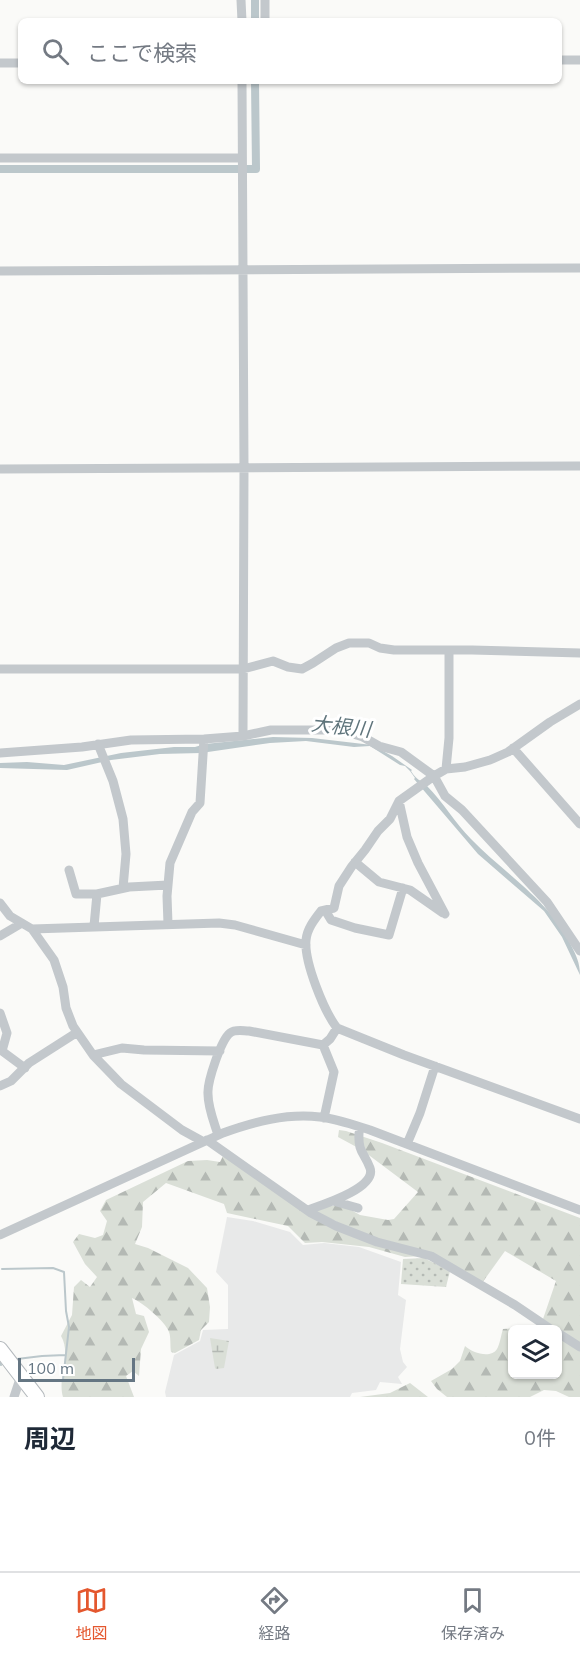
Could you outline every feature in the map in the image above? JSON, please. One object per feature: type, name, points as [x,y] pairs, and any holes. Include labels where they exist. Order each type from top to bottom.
[{"type":"highway","points":[[0,1350],[37,1397]]},
{"type":"street","points":[[241,0],[242,18]]},
{"type":"street","points":[[265,0],[265,18]]},
{"type":"street","points":[[562,60],[580,60]]},
{"type":"street","points":[[0,63],[18,63]]},
{"type":"street","points":[[242,84],[243,736]]},
{"type":"street","points":[[0,158],[242,158]]},
{"type":"street","points":[[0,271],[580,268]]},
{"type":"street","points":[[0,469],[580,465]]},
{"type":"street","points":[[0,669],[243,669],[273,661],[302,669],[336,648],[349,643],[369,643],[380,648],[394,650],[580,653]]},
{"type":"street","points":[[446,769],[449,738],[449,650]]},
{"type":"street","points":[[580,704],[513,748],[490,760],[465,767],[446,769],[399,801],[390,819],[378,831],[339,886],[334,908],[321,911],[310,927],[306,945],[318,991],[337,1028],[580,1119]]},
{"type":"street","points":[[0,753],[131,740],[203,741],[271,730],[327,730],[347,732],[363,737],[380,746],[401,752],[434,776],[445,796],[462,810],[547,902],[580,951]]},
{"type":"street","points":[[168,924],[167,896],[170,863],[192,812],[200,803],[203,741]]},
{"type":"street","points":[[98,744],[113,781],[123,819],[126,854],[123,888]]},
{"type":"street","points":[[513,748],[580,824]]},
{"type":"street","points":[[355,862],[379,882],[410,890],[445,914],[411,846],[399,801]]},
{"type":"street","points":[[69,870],[76,894],[97,894],[123,888],[168,885]]},
{"type":"street","points":[[325,910],[331,920],[388,935],[403,888]]},
{"type":"street","points":[[94,926],[97,894]]},
{"type":"street","points":[[0,903],[10,916],[32,929],[54,960],[63,987],[66,1008],[76,1033],[93,1055],[121,1084],[182,1130],[204,1140],[308,1210],[336,1226],[377,1242],[430,1256],[546,1325]]},
{"type":"street","points":[[0,936],[22,923]]},
{"type":"street","points":[[32,929],[219,923],[235,925],[306,945]]},
{"type":"street","points":[[0,1013],[7,1033],[2,1051],[25,1068]]},
{"type":"street","points":[[323,1045],[337,1028]]},
{"type":"street","points":[[218,1135],[208,1092],[211,1075],[230,1033],[249,1031],[323,1045]]},
{"type":"street","points":[[0,1086],[11,1081],[25,1068],[76,1033]]},
{"type":"street","points":[[323,1045],[334,1072],[324,1118]]},
{"type":"street","points":[[93,1055],[122,1048],[220,1051]]},
{"type":"street","points":[[407,1144],[435,1066]]},
{"type":"street","points":[[0,1235],[204,1140],[252,1123],[276,1118],[324,1118],[346,1122],[580,1210]]},
{"type":"street","points":[[308,1210],[333,1201],[367,1183],[371,1175],[370,1168],[360,1150],[359,1132]]},
{"type":"street","points":[[333,1201],[359,1210],[354,1191]]},
{"type":"street","points":[[562,1336],[580,1347]]},
{"type":"street","points":[[14,1397],[21,1376]]},
{"type":"shaded area","name":"大根川","points":[[273,737],[312,738],[372,745],[412,770],[415,777],[433,792],[471,839],[526,888],[551,914],[573,949],[580,975],[562,937],[544,911],[478,854],[405,766],[370,746],[354,747],[306,741],[270,743],[201,753],[160,754],[111,760],[67,770],[0,768],[0,763],[27,762],[64,765],[121,753]]},
{"type":"shaded area","points":[[227,1217],[253,1221],[290,1232],[303,1245],[324,1243],[359,1247],[401,1262],[398,1295],[406,1300],[400,1349],[403,1362],[407,1367],[398,1377],[402,1384],[380,1382],[376,1390],[352,1393],[350,1397],[166,1397],[165,1392],[174,1355],[200,1341],[203,1330],[228,1329],[228,1285],[216,1272]]},
{"type":"green space","points":[[339,1130],[382,1143],[580,1218],[580,1344],[562,1332],[562,1325],[552,1325],[543,1319],[556,1281],[505,1251],[482,1283],[428,1252],[389,1243],[314,1212],[330,1206],[344,1206],[360,1215],[394,1219],[418,1192],[362,1150],[338,1137]]},
{"type":"green space","points":[[223,1156],[309,1214],[422,1256],[405,1257],[369,1247],[322,1242],[305,1243],[288,1226],[227,1213],[224,1204],[166,1183],[143,1202],[142,1227],[135,1244],[188,1268],[207,1288],[210,1307],[209,1322],[201,1330],[199,1340],[175,1353],[171,1352],[170,1334],[167,1328],[153,1312],[132,1298],[136,1314],[144,1316],[149,1332],[141,1349],[139,1376],[133,1371],[126,1376],[134,1397],[63,1397],[65,1351],[61,1336],[72,1315],[74,1287],[81,1280],[90,1287],[97,1277],[85,1264],[73,1242],[79,1234],[95,1238],[103,1235],[107,1221],[100,1211],[106,1200],[188,1161],[220,1162]]},
{"type":"green space","points":[[424,1258],[450,1271],[446,1287],[401,1284],[403,1259]]},
{"type":"green space","points":[[503,1329],[508,1329],[508,1379],[562,1379],[562,1338],[580,1350],[580,1397],[569,1397],[556,1391],[544,1390],[530,1397],[447,1397],[437,1389],[431,1381],[452,1369],[460,1361],[465,1346],[477,1353],[490,1354],[497,1349]]},
{"type":"green space","points":[[210,1338],[229,1341],[224,1368],[215,1368]]},
{"type":"green space","points":[[410,1383],[428,1397],[360,1397],[390,1393]]},
{"type":"waterway","points":[[255,0],[255,18]]},
{"type":"waterway","points":[[0,169],[256,169],[255,84]]},
{"type":"waterway","points":[[2,1269],[53,1268],[64,1272],[69,1327],[63,1380]]},
{"type":"waterway","points":[[17,1359],[65,1355]]}]
